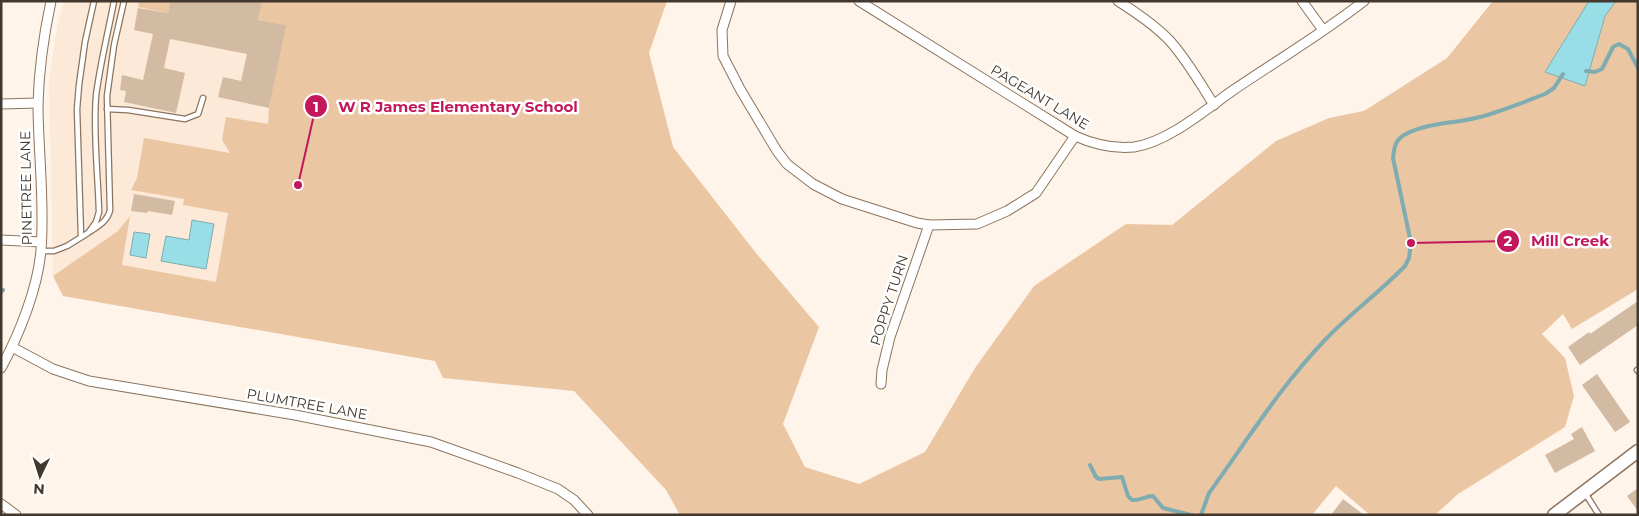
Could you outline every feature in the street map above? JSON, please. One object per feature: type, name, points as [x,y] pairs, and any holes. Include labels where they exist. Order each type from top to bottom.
[{"type":"street","name":"PINETREE LANE","points":[[1,368],[12,347],[33,286],[41,246],[38,103],[41,60],[51,1]]},
{"type":"street","points":[[731,1],[722,30],[723,56],[740,89],[777,151],[787,164],[813,184],[842,199],[904,220],[929,225],[977,224],[1007,211],[1036,193],[1075,136]]},
{"type":"street","name":"PAGEANT LANE","points":[[859,1],[1075,136],[1102,145],[1119,147],[1135,146],[1167,135],[1214,105],[1364,1]]},
{"type":"street","points":[[1118,1],[1143,18],[1170,42],[1214,105]]},
{"type":"street","points":[[1302,1],[1323,30]]},
{"type":"street","points":[[1,104],[38,103]]},
{"type":"street","name":"POPPY TURN","points":[[881,384],[882,370],[890,337],[929,225]]},
{"type":"street","points":[[1,240],[41,246]]},
{"type":"street","name":"PLUMTREE LANE","points":[[12,347],[53,369],[89,381],[295,415],[431,442],[558,489],[574,500],[588,515]]},
{"type":"street","points":[[1554,515],[1638,451]]},
{"type":"street","points":[[1,504],[16,515]]},
{"type":"lane","points":[[81,236],[77,109],[83,58],[94,1]]},
{"type":"lane","points":[[88,234],[96,222],[99,212],[95,129],[96,97],[102,55],[114,1]]},
{"type":"lane","points":[[41,246],[54,251],[67,246],[102,224],[108,216],[110,210],[107,96],[111,63],[124,1]]},
{"type":"lane","points":[[107,109],[128,110],[184,119],[198,114],[203,98]]},
{"type":"lane","points":[[1584,492],[1599,515]]},
{"type":"shaded area","points":[[64,1],[558,1],[443,378],[435,361],[63,296],[53,276],[49,82],[57,27]]},
{"type":"shaded area","points":[[139,1],[170,1],[168,13],[138,7]]},
{"type":"shaded area","points":[[262,1],[667,1],[649,53],[673,147],[756,253],[819,327],[783,424],[805,467],[859,484],[925,452],[975,368],[1034,286],[1126,224],[1172,225],[1276,141],[1329,118],[1364,111],[1447,58],[1493,1],[1589,1],[1545,72],[1585,86],[1605,16],[1616,1],[1638,1],[1638,289],[1572,329],[1563,314],[1542,334],[1565,358],[1574,396],[1565,427],[1458,494],[1435,515],[1370,515],[1336,486],[1312,515],[680,515],[666,490],[574,391],[443,378],[435,361],[63,296],[53,276],[118,231],[130,216],[122,265],[216,282],[228,213],[183,205],[184,199],[131,190],[137,178],[144,138],[230,153],[222,140],[226,117],[268,124],[269,108],[285,25],[258,20]]},
{"type":"water","points":[[1589,1],[1616,1],[1605,16],[1585,86],[1545,72]]},
{"type":"water","points":[[192,220],[214,224],[206,269],[161,261],[166,236],[189,240]]},
{"type":"water","points":[[134,232],[150,234],[146,258],[130,255]]},
{"type":"building","points":[[170,1],[262,1],[258,20],[286,25],[269,108],[218,97],[223,77],[241,81],[247,54],[170,39],[164,68],[185,73],[176,113],[124,102],[126,91],[120,90],[122,75],[143,80],[153,34],[134,30],[138,8],[168,13]]},
{"type":"building","points":[[134,194],[175,201],[172,215],[148,211],[147,213],[131,211]]},
{"type":"building","points":[[1638,301],[1638,325],[1580,365],[1568,347]]},
{"type":"building","points":[[1597,374],[1630,422],[1615,432],[1582,385]]},
{"type":"building","points":[[1582,427],[1595,451],[1555,473],[1545,455],[1574,439],[1571,434]]},
{"type":"building","points":[[1638,488],[1638,511],[1627,496]]},
{"type":"building","points":[[1343,499],[1364,515],[1331,515]]},
{"type":"waterway","points":[[1586,71],[1595,72],[1602,69],[1613,47],[1619,44],[1628,49],[1638,68]]},
{"type":"waterway","points":[[1201,515],[1209,493],[1293,377],[1334,331],[1405,266],[1409,258],[1411,243],[1393,158],[1399,139],[1422,128],[1480,117],[1545,94],[1554,88],[1563,74]]},
{"type":"waterway","points":[[1090,465],[1099,479],[1122,477],[1128,496],[1132,500],[1153,496],[1163,508],[1191,515]]},
{"type":"place","name":"W R James Elementary School","points":[[298,185]]},
{"type":"place","name":"Mill Creek","points":[[1411,243]]}]
